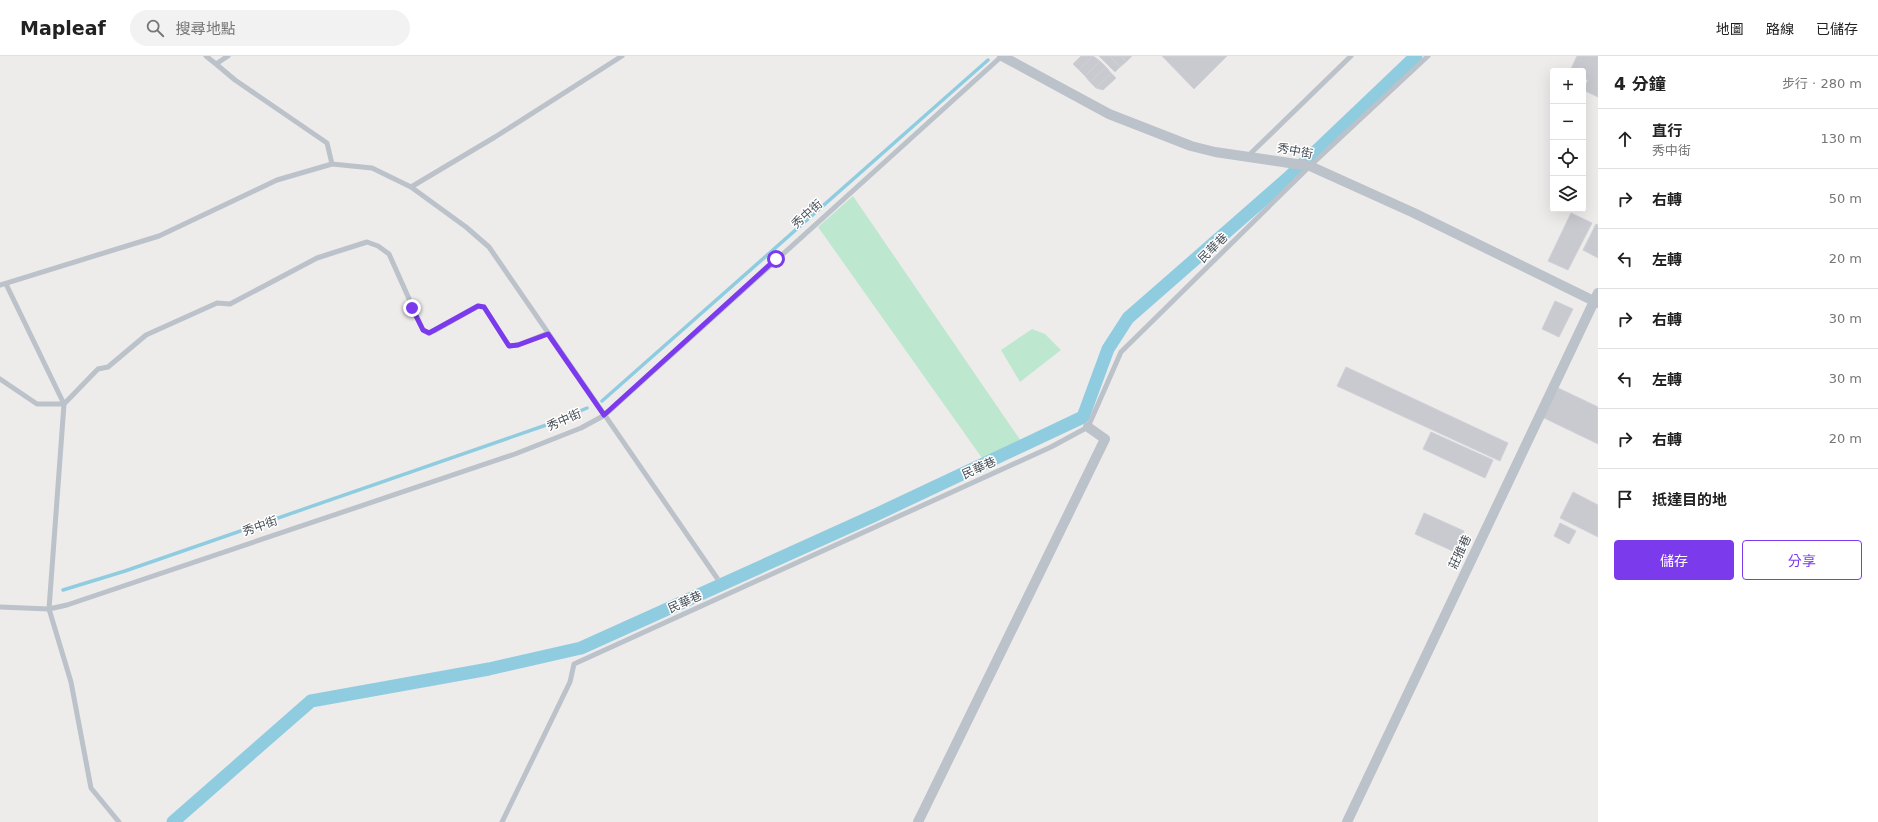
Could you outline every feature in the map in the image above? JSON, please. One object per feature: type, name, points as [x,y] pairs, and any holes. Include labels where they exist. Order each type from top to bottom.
[{"type":"street","name":"秀中街","points":[[1002,56],[1109,114],[1191,146],[1214,152],[1310,166],[1597,299]]},
{"type":"street","name":"莊雅巷","points":[[1347,822],[1597,299]]},
{"type":"street","points":[[918,822],[1105,439],[1088,427]]},
{"type":"lane","points":[[206,56],[235,80],[327,143],[332,164]]},
{"type":"lane","points":[[216,64],[228,56]]},
{"type":"lane","points":[[411,187],[495,137],[622,56]]},
{"type":"lane","name":"秀中街","points":[[0,607],[49,609],[67,605],[515,454],[581,428],[604,415],[1002,56]]},
{"type":"lane","points":[[1248,156],[1351,56]]},
{"type":"lane","name":"民華巷","points":[[502,822],[570,682],[574,664],[1051,447],[1088,427],[1121,352],[1310,166],[1428,56]]},
{"type":"lane","points":[[119,822],[91,788],[71,682],[49,609],[64,404],[3,285],[159,236],[277,180],[332,164],[372,168],[411,187],[466,226],[489,247],[717,578]]},
{"type":"lane","points":[[0,379],[37,404],[64,404],[98,369],[108,367],[146,335],[217,302],[230,304],[317,258],[367,242],[378,246],[389,254],[423,330],[429,333],[478,306],[484,307],[509,346],[518,345],[548,334]]},
{"type":"green space","points":[[853,196],[1021,441],[982,458],[818,227]]},
{"type":"green space","points":[[1032,329],[1045,334],[1061,350],[1020,382],[1001,350]]},
{"type":"building","points":[[1081,56],[1093,56],[1079,70],[1073,64]]},
{"type":"building","points":[[1093,56],[1100,61],[1085,76],[1079,70]]},
{"type":"building","points":[[1099,56],[1110,56],[1120,67],[1115,72]]},
{"type":"building","points":[[1110,56],[1121,56],[1126,62],[1120,67]]},
{"type":"building","points":[[1121,56],[1132,56],[1126,62]]},
{"type":"building","points":[[1162,56],[1227,56],[1194,89]]},
{"type":"building","points":[[1577,56],[1598,56],[1598,97],[1586,91],[1586,84],[1588,80],[1586,79],[1586,68],[1571,68]]},
{"type":"building","points":[[1100,61],[1106,67],[1090,82],[1085,76]]},
{"type":"building","points":[[1106,67],[1111,73],[1096,88],[1090,82]]},
{"type":"building","points":[[1111,73],[1116,78],[1103,90],[1096,88]]},
{"type":"building","points":[[1571,213],[1592,223],[1568,270],[1548,261]]},
{"type":"building","points":[[1596,224],[1598,225],[1598,258],[1583,250]]},
{"type":"building","points":[[1555,301],[1573,309],[1559,337],[1542,329]]},
{"type":"building","points":[[1346,367],[1508,443],[1500,461],[1337,386]]},
{"type":"building","points":[[1554,386],[1598,407],[1598,444],[1540,416]]},
{"type":"building","points":[[1431,432],[1493,460],[1485,478],[1423,449]]},
{"type":"building","points":[[1573,492],[1598,505],[1598,537],[1560,518]]},
{"type":"building","points":[[1424,513],[1464,531],[1455,552],[1415,534]]},
{"type":"building","points":[[1560,523],[1576,531],[1569,544],[1554,536]]},
{"type":"waterway","points":[[173,822],[311,701],[489,669],[581,648],[873,516],[1083,417],[1108,349],[1128,318],[1288,178],[1416,56]]},
{"type":"waterway","points":[[602,401],[988,60]]},
{"type":"waterway","points":[[63,590],[125,571],[552,423],[587,408]]},
{"type":"route","points":[[412,308],[423,330],[429,333],[478,306],[484,307],[509,346],[518,345],[548,334],[604,415],[776,259]]}]
